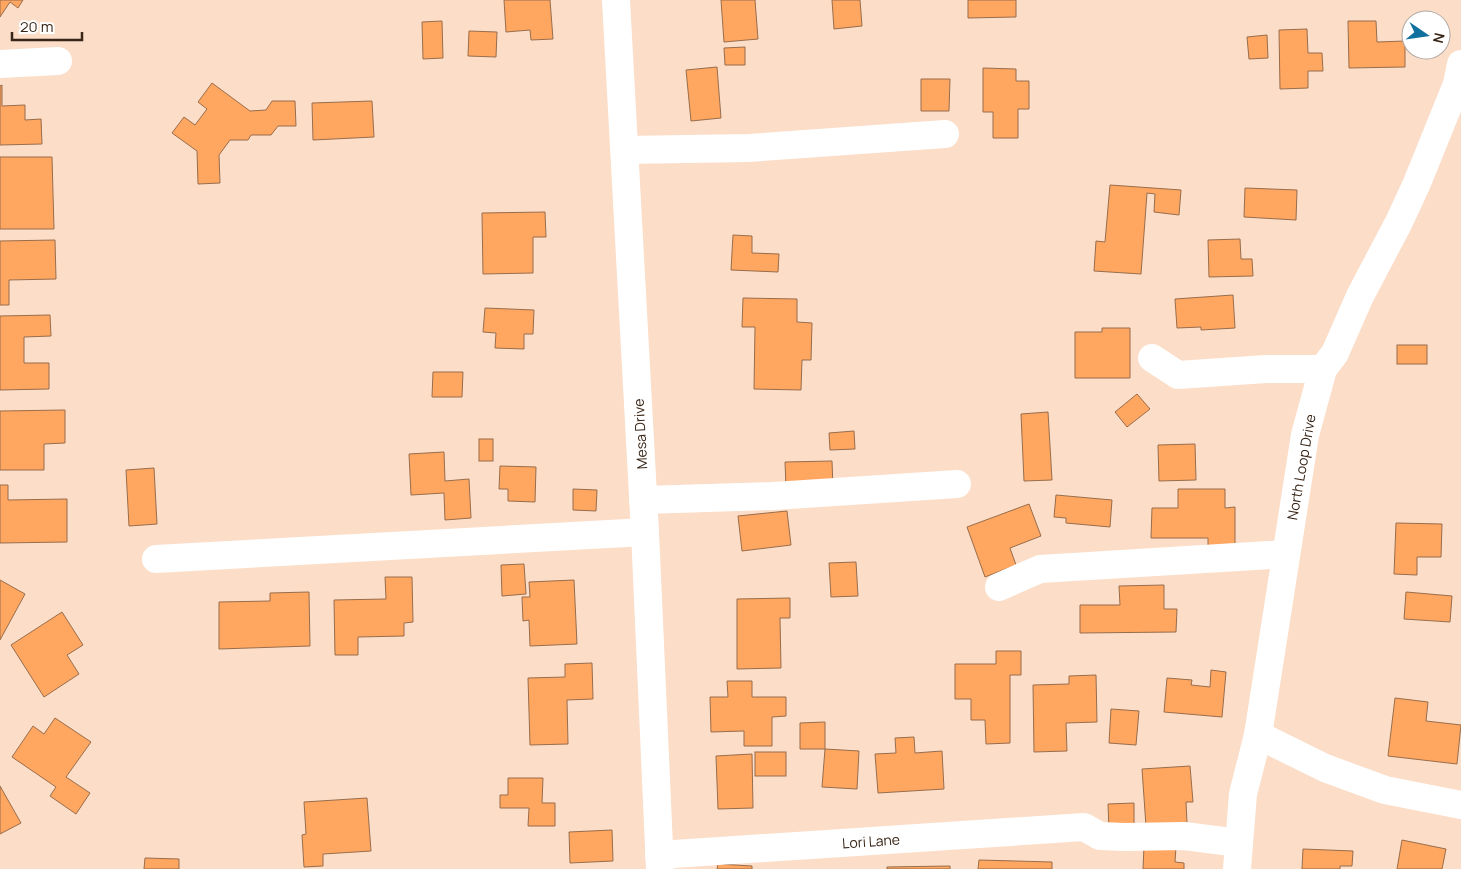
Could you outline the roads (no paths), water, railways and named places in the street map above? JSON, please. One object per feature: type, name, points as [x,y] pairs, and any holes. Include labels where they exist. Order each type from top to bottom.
[{"type":"street","name":"Mesa Drive","points":[[616,0],[645,532],[660,862]]},
{"type":"street","points":[[0,64],[58,61]]},
{"type":"street","name":"North Loop Drive","points":[[1238,856],[1243,794],[1258,736],[1305,435],[1323,369],[1335,353],[1360,296],[1399,222],[1460,77]]},
{"type":"street","points":[[625,150],[749,148],[945,134]]},
{"type":"street","points":[[1152,358],[1178,375],[1266,369],[1323,369]]},
{"type":"street","points":[[643,500],[774,496],[957,484]]},
{"type":"street","points":[[156,559],[645,532]]},
{"type":"street","points":[[999,587],[1040,569],[1286,554]]},
{"type":"street","points":[[1258,736],[1325,768],[1385,790],[1461,805]]},
{"type":"street","name":"Lori Lane","points":[[660,862],[1084,827],[1100,836],[1184,836],[1238,856]]}]
